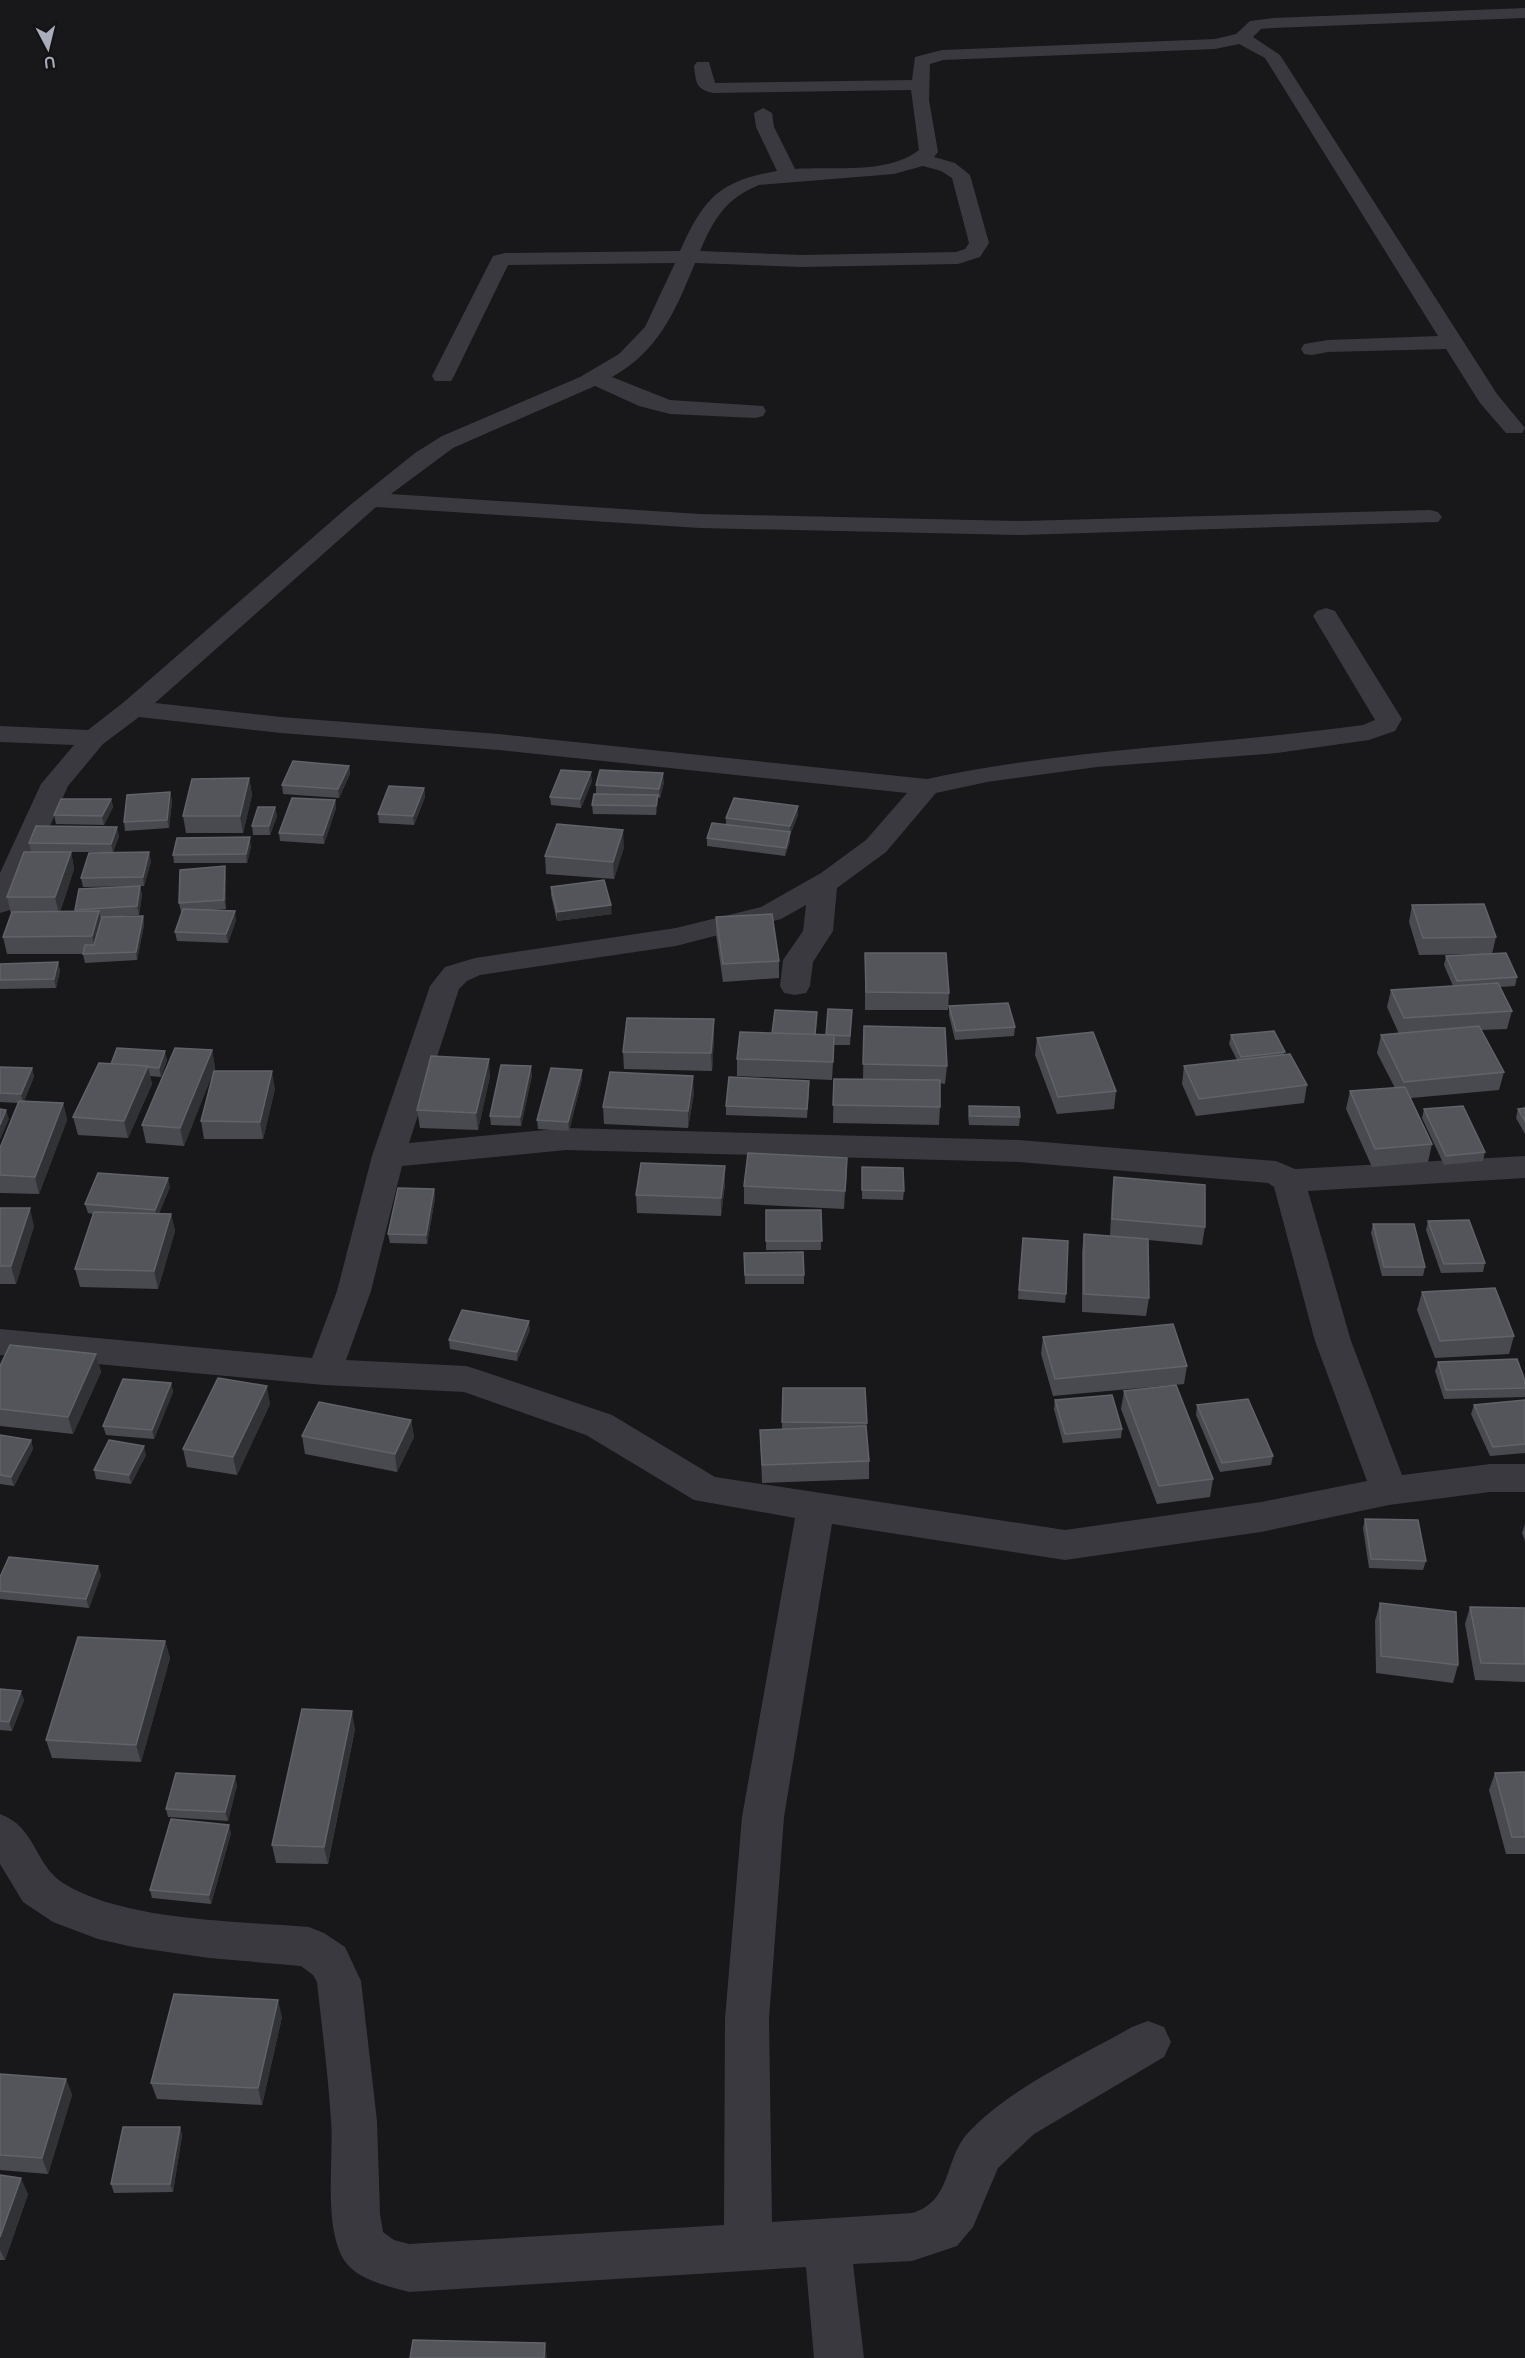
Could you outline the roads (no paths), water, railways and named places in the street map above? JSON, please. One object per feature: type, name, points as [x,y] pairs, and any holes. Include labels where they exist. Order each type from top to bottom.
[{"type":"street","points":[[923,160],[929,152],[920,100],[921,61],[930,57],[1031,50],[1215,44],[1242,38],[1256,25],[1273,23],[1494,7],[1525,13]]},
{"type":"street","points":[[1242,38],[1271,55],[1488,398],[1514,428]]},
{"type":"street","points":[[703,66],[705,85],[713,88],[921,85]]},
{"type":"street","points":[[763,113],[765,127],[789,175]]},
{"type":"street","points":[[0,904],[55,784],[94,738],[133,708],[371,500],[442,445],[593,377],[640,346],[662,318],[690,256],[712,207],[733,189],[763,178],[892,170],[923,160],[948,167],[961,175],[979,243],[974,253],[958,258],[802,261],[690,256],[500,260],[443,376]]},
{"type":"street","points":[[1312,349],[1452,342]]},
{"type":"street","points":[[593,377],[646,401],[670,407],[755,411]]},
{"type":"street","points":[[371,500],[700,521],[1010,528],[1430,517]]},
{"type":"street","points":[[133,708],[281,725],[499,742],[927,787],[987,774],[1097,759],[1288,743],[1369,732],[1386,725],[1389,719],[1326,616]]},
{"type":"street","points":[[0,734],[94,738]]},
{"type":"street","points":[[324,1372],[354,1291],[388,1156],[445,986],[456,974],[475,967],[676,937],[771,913],[823,883],[876,846],[927,787]]},
{"type":"street","points":[[795,986],[798,960],[810,947],[818,931],[823,883]]},
{"type":"street","points":[[388,1156],[566,1139],[1008,1151],[1185,1162],[1276,1172],[1289,1181],[1525,1167]]},
{"type":"street","points":[[1289,1181],[1333,1341],[1389,1491]]},
{"type":"street","points":[[0,1342],[324,1372],[466,1380],[599,1425],[707,1490],[1065,1545],[1261,1517],[1389,1491],[1490,1478],[1525,1478]]},
{"type":"street","points":[[748,2247],[747,2019],[763,1817],[816,1507]]},
{"type":"street","points":[[0,1832],[11,1842],[43,1894],[68,1910],[136,1929],[309,1947],[329,1961],[339,1981],[354,2121],[356,2214],[362,2245],[381,2260],[410,2268],[912,2237],[940,2229],[956,2211],[982,2152],[1018,2118],[1148,2042]]},
{"type":"street","points":[[827,2242],[838,2358]]}]
